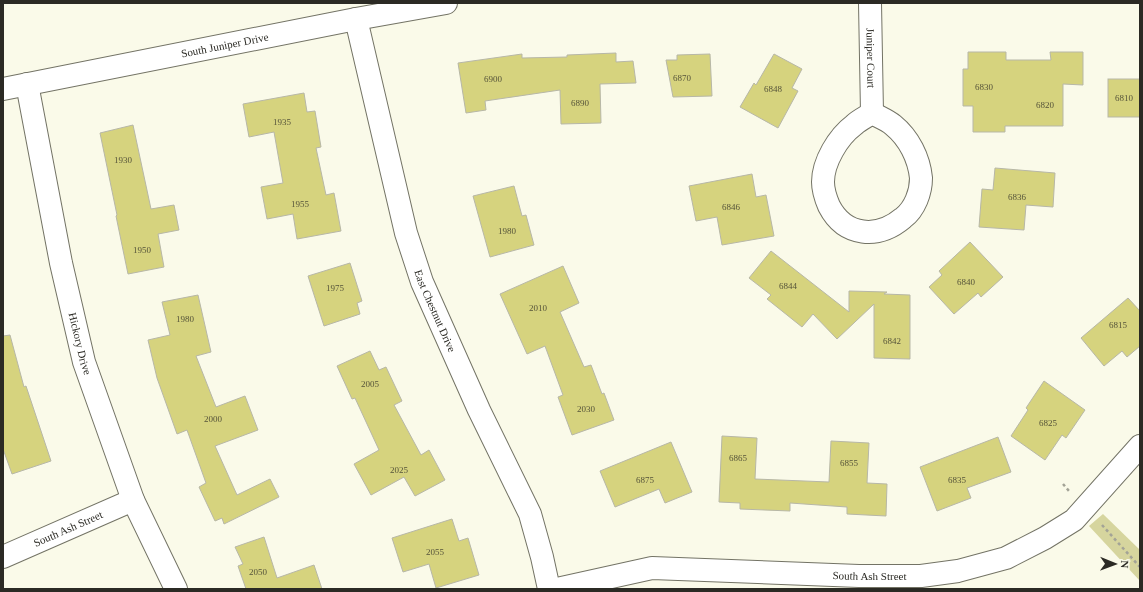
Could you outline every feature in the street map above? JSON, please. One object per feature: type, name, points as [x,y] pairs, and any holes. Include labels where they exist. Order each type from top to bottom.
[{"type":"street","name":"South Juniper Drive","points":[[3,89],[356,19],[446,3]]},
{"type":"street","name":"Juniper Court","points":[[870,3],[872,113]]},
{"type":"street","name":"East Chestnut Drive","points":[[356,19],[406,233],[422,282],[473,395],[530,514],[550,589]]},
{"type":"street","name":"Hickory Drive","points":[[27,84],[61,263],[84,362],[133,500],[176,589]]},
{"type":"street","points":[[872,113],[892,124],[905,136],[920,167],[921,184],[916,200],[908,215],[884,230],[878,232],[862,232],[845,226],[833,213],[826,200],[823,183],[825,168],[840,139],[853,125],[872,113]]},
{"type":"street","name":"South Ash Street","points":[[557,589],[652,568],[859,576],[921,576],[958,571],[1006,558],[1045,538],[1074,520],[1140,446]]},
{"type":"street","name":"South Ash Street","points":[[3,557],[133,500]]},
{"type":"shaded area","points":[[1103,514],[1140,550],[1140,581],[1089,526]]},
{"type":"building","points":[[968,52],[1006,52],[1006,60],[1051,60],[1050,52],[1083,52],[1083,85],[1063,84],[1063,126],[1005,126],[1005,132],[973,132],[973,106],[963,106],[963,69],[968,69]]},
{"type":"building","points":[[616,53],[616,62],[633,61],[636,83],[600,84],[601,123],[561,124],[560,90],[485,101],[486,110],[466,113],[458,63],[522,54],[522,58],[567,57],[567,55]]},
{"type":"building","points":[[710,54],[712,96],[673,97],[666,60],[677,60],[677,55]]},
{"type":"building","points":[[774,54],[802,69],[792,88],[798,91],[778,128],[740,107],[754,83],[756,85]]},
{"type":"building","points":[[1108,79],[1140,79],[1140,117],[1108,117]]},
{"type":"building","points":[[304,93],[307,112],[315,111],[321,147],[316,148],[326,195],[334,193],[341,231],[297,239],[293,214],[267,219],[261,187],[283,183],[274,132],[249,137],[243,104]]},
{"type":"building","points":[[133,125],[151,209],[174,205],[179,230],[158,234],[164,267],[128,274],[100,133]]},
{"type":"building","points":[[995,168],[1055,173],[1053,207],[1026,205],[1024,230],[979,227],[982,189],[993,190]]},
{"type":"building","points":[[752,174],[756,197],[766,195],[774,236],[722,245],[717,217],[696,221],[689,186]]},
{"type":"building","points":[[514,186],[522,216],[526,215],[534,245],[490,257],[473,196]]},
{"type":"building","points":[[970,242],[1003,277],[981,297],[978,293],[954,314],[929,287],[942,275],[939,271]]},
{"type":"building","points":[[771,251],[849,312],[849,291],[887,292],[884,294],[910,295],[910,359],[874,358],[874,304],[837,339],[813,314],[802,327],[767,299],[771,295],[749,278]]},
{"type":"building","points":[[350,263],[362,301],[357,303],[360,314],[324,326],[308,276]]},
{"type":"building","points":[[563,266],[579,303],[560,312],[584,367],[591,365],[614,420],[572,435],[558,397],[563,395],[545,346],[527,354],[500,294]]},
{"type":"building","points":[[198,295],[211,352],[196,356],[216,407],[245,396],[258,430],[215,446],[237,495],[270,479],[279,497],[224,524],[222,518],[215,521],[199,487],[206,483],[187,430],[177,434],[157,378],[148,340],[170,335],[162,302]]},
{"type":"building","points":[[1128,298],[1140,311],[1140,346],[1127,357],[1122,351],[1104,366],[1081,338]]},
{"type":"building","points":[[10,335],[24,387],[26,386],[51,461],[12,474],[3,449],[3,336]]},
{"type":"building","points":[[370,351],[379,370],[386,367],[402,401],[394,405],[421,455],[429,450],[445,480],[415,496],[404,477],[371,495],[354,464],[379,450],[355,398],[352,399],[337,366]]},
{"type":"building","points":[[1044,381],[1085,410],[1066,438],[1062,435],[1045,460],[1011,436],[1028,410],[1026,408]]},
{"type":"building","points":[[722,436],[757,438],[755,479],[829,482],[831,441],[869,443],[867,483],[887,484],[886,516],[847,514],[847,507],[790,503],[790,511],[740,509],[740,503],[719,502]]},
{"type":"building","points":[[998,437],[1011,472],[967,488],[971,498],[937,511],[920,467]]},
{"type":"building","points":[[671,442],[692,492],[665,503],[659,489],[615,507],[600,471]]},
{"type":"building","points":[[452,519],[459,541],[468,538],[479,575],[436,588],[429,564],[403,572],[392,538]]},
{"type":"building","points":[[264,537],[277,578],[314,565],[322,589],[246,589],[238,566],[243,564],[235,547]]}]
